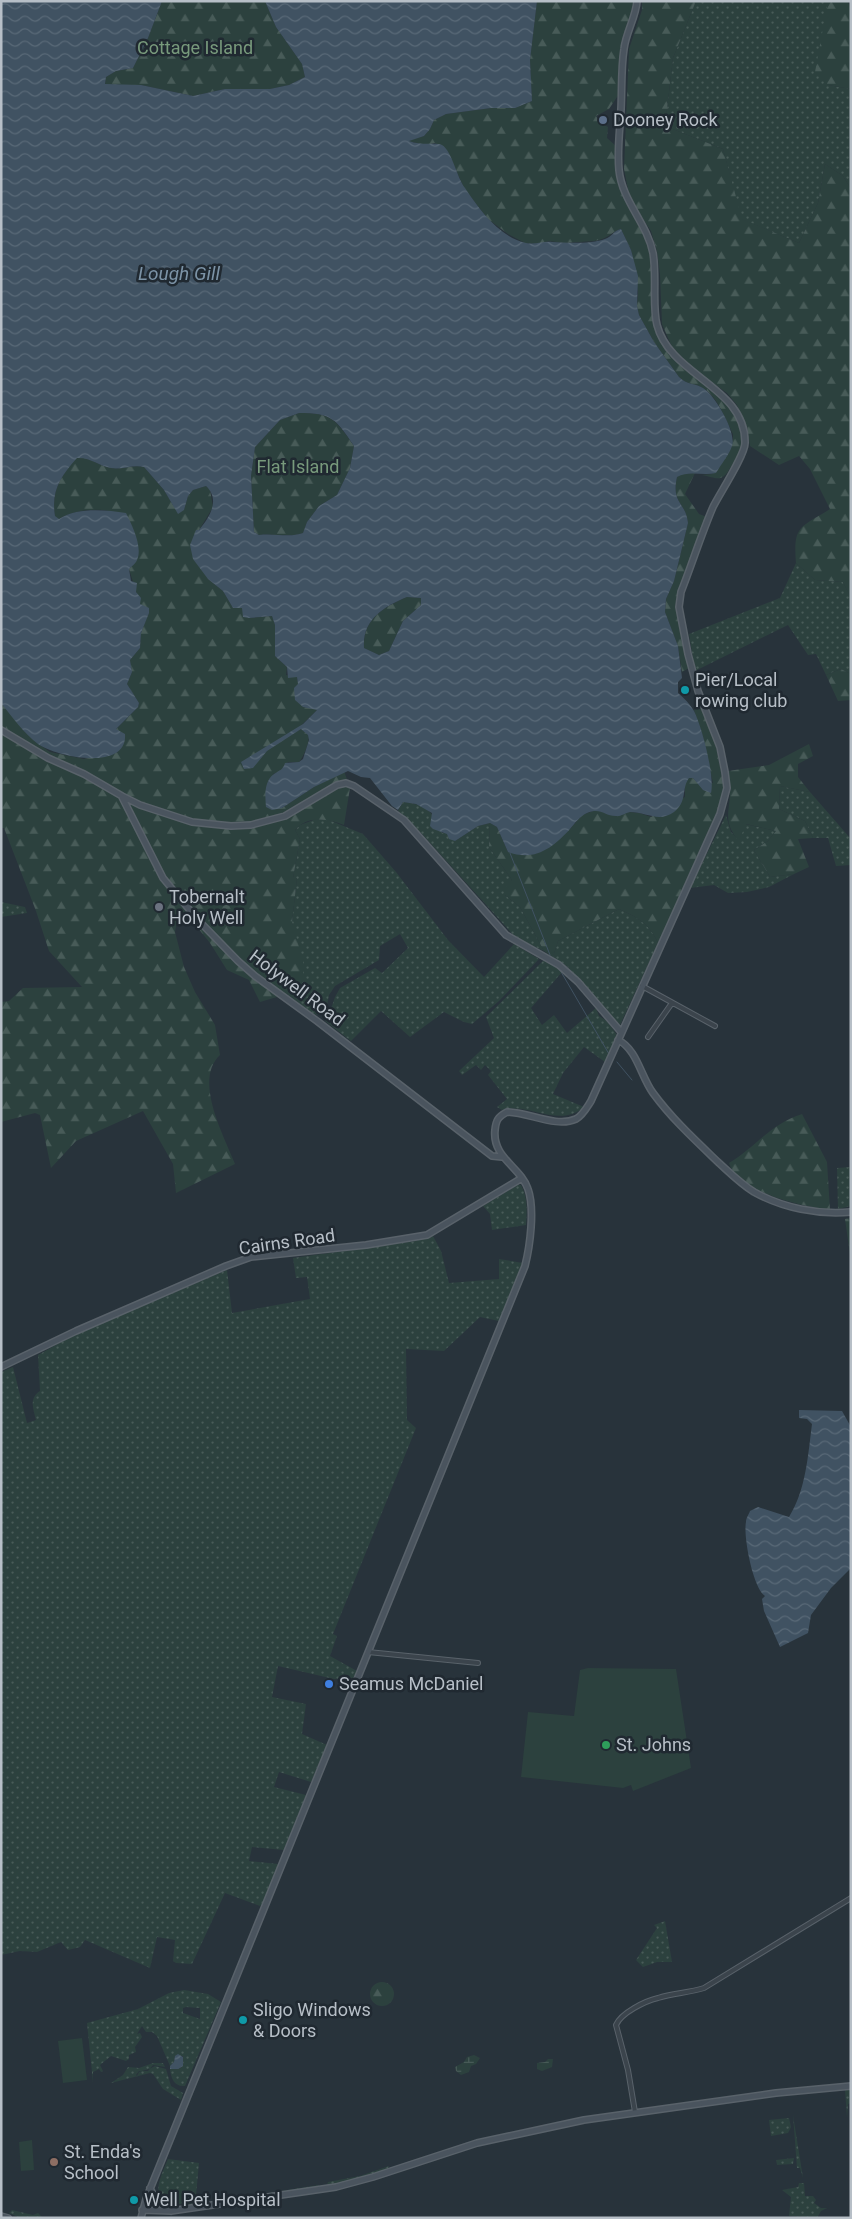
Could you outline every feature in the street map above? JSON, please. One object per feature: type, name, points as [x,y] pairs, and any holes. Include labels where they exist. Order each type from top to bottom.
[{"type":"main road","points":[[141,2218],[150,2188],[525,1266],[528,1255],[530,1209],[528,1189],[522,1178],[502,1156],[494,1134],[495,1122],[499,1116],[506,1112],[515,1112],[552,1120],[576,1119],[583,1113],[591,1101],[720,814],[727,788],[720,747],[694,678],[679,607],[681,592],[714,506],[742,455],[745,444],[743,429],[734,408],[724,396],[692,372],[668,348],[657,325],[653,252],[646,233],[627,200],[622,184],[619,170],[624,49],[637,1]]},
{"type":"main road","points":[[1,730],[48,758],[84,774],[140,805],[192,822],[251,826],[284,816],[337,785],[346,783],[354,786],[404,820],[501,931],[514,941],[559,964],[578,982],[622,1032]]},
{"type":"main road","name":"Holywell Road","points":[[122,796],[163,878],[198,920],[238,961],[255,976],[317,1021],[492,1156],[502,1156]]},
{"type":"main road","points":[[618,1040],[630,1050],[653,1093],[676,1120],[730,1174],[748,1188],[756,1193],[807,1211],[825,1214],[851,1212]]},
{"type":"main road","name":"Cairns Road","points":[[1,1367],[85,1327],[251,1257],[366,1245],[427,1235],[522,1178]]},
{"type":"main road","points":[[142,2210],[171,2211],[336,2187],[499,2137],[584,2120],[851,2086]]},
{"type":"main road","points":[[150,2188],[156,2200],[171,2211]]},
{"type":"main road","points":[[1,2216],[8,2218]]},
{"type":"street","points":[[642,986],[715,1026]]},
{"type":"street","points":[[648,1037],[672,1003]]},
{"type":"street","points":[[368,1652],[478,1663]]},
{"type":"street","points":[[635,2112],[628,2070],[616,2025],[618,2021],[630,2012],[658,1997],[684,1994],[704,1988],[851,1898]]},
{"type":"green space","name":"Cottage Island","points":[[162,1],[265,1],[276,27],[302,64],[305,77],[289,85],[270,89],[225,89],[193,96],[141,85],[105,85],[106,77],[116,71],[133,68],[148,38]]},
{"type":"green space","points":[[537,1],[634,1],[621,50],[619,94],[609,109],[596,116],[600,123],[608,127],[607,138],[617,147],[617,168],[621,189],[626,203],[649,247],[652,263],[655,326],[662,343],[674,358],[733,411],[740,427],[742,444],[740,451],[736,460],[722,478],[702,475],[712,474],[733,439],[733,434],[713,397],[703,388],[679,377],[654,342],[639,315],[637,306],[638,292],[631,250],[621,229],[603,239],[594,241],[525,243],[508,234],[488,219],[464,188],[448,152],[435,143],[426,145],[408,141],[424,136],[434,120],[446,114],[491,108],[515,108],[532,101],[530,60]]},
{"type":"green space","points":[[642,1],[696,1],[673,58],[665,126],[723,149],[742,219],[799,243],[818,203],[825,164],[843,176],[851,189],[851,598],[843,582],[815,580],[796,563],[796,541],[801,529],[805,524],[830,509],[810,469],[799,456],[779,465],[750,446],[747,427],[737,405],[727,393],[695,370],[672,347],[662,324],[657,251],[651,231],[630,199],[624,169],[629,49],[642,10]]},
{"type":"green space","points":[[696,1],[828,1],[828,85],[851,89],[851,189],[843,176],[825,164],[818,203],[799,243],[741,219],[723,149],[665,126],[673,58]]},
{"type":"green space","points":[[828,1],[848,1],[851,12],[851,89],[828,85],[815,72]]},
{"type":"green space","name":"Flat Island","points":[[299,413],[326,416],[342,429],[354,446],[350,468],[337,495],[319,506],[307,522],[303,533],[259,535],[254,532],[251,476],[255,447],[280,420]]},
{"type":"green space","points":[[77,457],[86,458],[111,468],[144,467],[164,490],[173,505],[184,510],[188,496],[193,490],[206,486],[210,490],[213,507],[199,530],[208,579],[223,591],[233,608],[242,608],[249,618],[272,616],[275,625],[275,656],[287,667],[286,675],[297,677],[303,707],[318,709],[293,733],[302,729],[309,737],[308,745],[301,760],[299,762],[288,762],[281,771],[273,774],[282,808],[314,787],[344,771],[350,788],[344,825],[325,820],[312,820],[300,825],[295,830],[300,839],[293,878],[297,878],[292,922],[303,961],[303,982],[287,994],[260,1002],[249,980],[227,970],[210,943],[185,912],[178,916],[175,932],[184,967],[195,992],[215,1025],[220,1055],[212,1066],[209,1079],[210,1093],[218,1124],[235,1164],[176,1193],[173,1164],[143,1111],[76,1141],[51,1168],[40,1115],[35,1113],[1,1122],[1,1002],[9,1001],[23,988],[82,987],[49,951],[36,911],[4,828],[1,828],[1,703],[37,743],[50,752],[84,759],[118,752],[116,729],[138,707],[139,703],[127,684],[132,672],[130,660],[140,648],[141,633],[149,612],[140,604],[129,569],[137,558],[137,541],[130,522],[112,512],[90,510],[70,514],[59,519],[55,517],[54,499],[58,485]]},
{"type":"green space","points":[[695,473],[685,494],[699,514],[707,517],[677,608],[689,668],[682,672],[678,646],[665,612],[666,599],[674,581],[688,523],[685,511],[677,498],[677,477],[682,474]]},
{"type":"green space","points":[[796,563],[815,580],[843,582],[851,598],[851,674],[841,669],[826,675],[816,654],[808,655],[788,625],[695,671],[689,634],[780,598]]},
{"type":"green space","points":[[407,597],[422,598],[421,605],[403,621],[389,651],[379,655],[364,648],[367,629],[376,616],[382,610]]},
{"type":"green space","points":[[841,669],[851,674],[851,700],[838,701],[826,675]]},
{"type":"green space","points":[[701,707],[716,746],[724,787],[717,812],[658,943],[647,926],[632,915],[619,909],[558,941],[553,957],[544,951],[520,907],[505,895],[504,889],[512,880],[489,847],[490,823],[497,827],[508,852],[570,829],[582,815],[596,810],[616,816],[628,812],[651,817],[685,797],[685,783],[688,778],[693,778],[698,783],[713,783],[703,737],[694,710]]},
{"type":"green space","points":[[809,744],[813,756],[798,764],[798,777],[810,792],[780,786],[779,809],[805,821],[813,838],[798,839],[809,867],[794,874],[770,877],[754,850],[768,841],[776,831],[746,824],[739,841],[733,834],[728,815],[730,782],[728,771],[769,765]]},
{"type":"green space","points":[[780,786],[810,792],[851,839],[851,865],[836,866],[828,838],[813,838],[805,821],[779,809]]},
{"type":"green space","points":[[403,802],[418,805],[428,810],[442,833],[447,833],[455,841],[478,826],[490,823],[489,847],[512,880],[505,895],[520,907],[544,951],[516,938],[422,834],[398,811]]},
{"type":"green space","points":[[726,815],[731,832],[739,840],[745,824],[776,831],[768,841],[754,850],[770,877],[794,874],[769,887],[747,892],[728,893],[714,885],[690,888]]},
{"type":"green space","points":[[316,819],[329,820],[363,834],[396,872],[448,940],[484,977],[514,944],[539,959],[499,1001],[472,1024],[444,1012],[410,1037],[381,1011],[351,1041],[325,1021],[325,1016],[340,988],[375,968],[382,973],[408,948],[400,934],[380,946],[379,960],[335,986],[329,995],[327,1006],[319,1015],[313,1014],[287,994],[303,981],[292,922],[297,878],[293,878],[300,839],[295,830],[300,825]]},
{"type":"green space","points":[[1,902],[25,907],[27,913],[1,917]]},
{"type":"green space","points":[[619,909],[632,915],[647,926],[658,943],[620,1025],[603,1009],[568,967],[553,957],[558,941]]},
{"type":"green space","points":[[544,960],[563,971],[531,1008],[542,1025],[554,1015],[567,1033],[596,1008],[599,1016],[607,1021],[617,1035],[605,1062],[584,1047],[563,1073],[553,1094],[584,1107],[564,1116],[554,1116],[523,1109],[512,1108],[502,1110],[497,1107],[507,1099],[488,1075],[491,1071],[485,1065],[481,1070],[476,1065],[462,1075],[459,1071],[494,1038],[486,1017]]},
{"type":"green space","points":[[802,1114],[827,1162],[830,1210],[788,1201],[758,1190],[735,1173],[729,1163],[772,1130]]},
{"type":"green space","points":[[851,1167],[851,1206],[838,1209],[837,1168]]},
{"type":"green space","points":[[521,1185],[526,1200],[526,1225],[492,1230],[490,1214],[483,1206]]},
{"type":"green space","points":[[851,1218],[851,1261],[845,1219]]},
{"type":"green space","points":[[433,1236],[441,1251],[449,1283],[499,1279],[499,1259],[523,1263],[499,1321],[480,1317],[444,1351],[406,1349],[407,1420],[416,1428],[333,1634],[337,1636],[330,1656],[357,1671],[354,1678],[334,1679],[278,1666],[272,1697],[306,1704],[302,1734],[327,1745],[311,1782],[279,1772],[274,1787],[306,1795],[284,1850],[252,1847],[249,1861],[278,1864],[264,1903],[260,1906],[225,1893],[192,1964],[176,1963],[173,1961],[175,1940],[157,1937],[150,1968],[85,1940],[80,1947],[68,1950],[61,1942],[37,1952],[20,1951],[1,1955],[1,1372],[13,1367],[27,1423],[36,1420],[33,1400],[40,1391],[38,1355],[76,1334],[227,1270],[232,1313],[310,1299],[307,1277],[296,1278],[293,1258],[415,1241]]},
{"type":"green space","name":"St. Johns","points":[[588,1668],[676,1669],[691,1768],[633,1791],[631,1785],[623,1788],[521,1777],[528,1712],[574,1716],[580,1670]]},
{"type":"green space","points":[[665,1921],[672,1962],[657,1962],[643,1967],[636,1960],[657,1928],[654,1925]]},
{"type":"green space","points":[[382,1982],[391,1985],[394,1994],[391,2003],[382,2006],[373,2003],[370,1994],[373,1985]]},
{"type":"green space","points":[[184,1990],[208,1994],[221,2002],[185,2086],[178,2085],[174,2081],[170,2069],[181,2068],[183,2056],[175,2056],[174,2062],[170,2066],[157,2036],[152,2032],[146,2032],[142,2026],[137,2034],[140,2033],[142,2037],[135,2047],[136,2052],[129,2055],[129,2059],[126,2061],[111,2056],[100,2065],[103,2071],[101,2072],[99,2069],[93,2072],[93,2082],[87,2023],[138,2009],[169,1993]],"holes":[[[186,2007],[200,2008],[200,2019],[183,2013],[183,2008]]]},
{"type":"green space","points":[[82,2038],[87,2080],[63,2083],[58,2041]]},
{"type":"green space","points":[[474,2055],[480,2058],[476,2064],[471,2066],[469,2072],[461,2075],[456,2071],[455,2067],[464,2062],[467,2057]]},
{"type":"green space","points":[[548,2059],[553,2059],[552,2067],[542,2071],[537,2069],[537,2063],[545,2062]]},
{"type":"green space","points":[[153,2063],[163,2063],[165,2067],[153,2065],[150,2069],[155,2066],[166,2069],[171,2086],[183,2093],[181,2100],[163,2089],[153,2074],[150,2073],[111,2083],[123,2075],[128,2067],[139,2068]]},
{"type":"green space","points":[[851,2089],[851,2103],[848,2104],[847,2117],[845,2090]]},
{"type":"green space","points":[[793,2115],[803,2178],[800,2168],[797,2168]]},
{"type":"green space","points":[[789,2118],[791,2127],[788,2133],[771,2136],[769,2120]]},
{"type":"green space","points":[[32,2140],[34,2170],[21,2171],[19,2142]]},
{"type":"green space","points":[[794,2158],[793,2164],[777,2165],[776,2160]]},
{"type":"green space","points":[[168,2159],[199,2163],[195,2206],[171,2202],[160,2195],[158,2190],[159,2182]]},
{"type":"green space","points":[[389,2166],[387,2170],[357,2180],[327,2185],[328,2182],[360,2176]]},
{"type":"green space","points":[[799,2183],[804,2183],[805,2196],[813,2196],[816,2200],[814,2203],[821,2208],[827,2208],[821,2211],[817,2218],[789,2216],[791,2197],[782,2190],[798,2187]]},
{"type":"green space","points":[[319,2185],[319,2187],[225,2200]]},
{"type":"green space","points":[[12,2210],[33,2215],[38,2213],[43,2218],[20,2218],[9,2213]]},
{"type":"water","name":"Lough Gill","points":[[1,1],[162,1],[148,38],[133,68],[116,71],[106,77],[105,84],[141,85],[193,96],[225,89],[270,89],[289,85],[305,77],[302,64],[276,27],[265,1],[537,1],[530,60],[532,101],[515,108],[491,108],[446,114],[434,120],[424,136],[409,141],[440,144],[446,148],[462,184],[477,205],[491,221],[516,240],[526,243],[594,242],[607,238],[621,229],[631,250],[638,276],[637,306],[639,315],[654,342],[679,377],[700,386],[708,392],[724,415],[733,440],[729,453],[716,473],[691,473],[677,477],[677,498],[685,511],[688,523],[674,581],[666,599],[665,612],[678,646],[682,678],[678,682],[678,693],[692,708],[701,728],[711,775],[711,793],[703,790],[693,778],[689,778],[681,804],[674,812],[668,815],[658,817],[630,812],[612,816],[599,811],[592,811],[584,814],[564,836],[550,847],[535,854],[526,855],[508,852],[497,827],[490,823],[478,826],[455,841],[449,839],[447,834],[430,826],[432,813],[416,804],[403,802],[398,810],[392,806],[370,778],[361,777],[348,771],[314,787],[282,808],[272,810],[266,807],[265,794],[268,781],[282,769],[285,763],[299,762],[303,759],[309,740],[308,735],[301,729],[267,751],[253,768],[244,769],[241,762],[303,724],[317,710],[303,707],[295,700],[294,688],[298,684],[297,677],[288,678],[287,667],[275,656],[275,625],[272,616],[243,617],[242,608],[233,608],[223,591],[208,579],[193,559],[190,545],[196,530],[199,530],[203,525],[212,509],[213,497],[210,491],[206,486],[193,490],[188,496],[184,510],[178,514],[164,490],[144,467],[111,468],[82,458],[77,458],[58,485],[54,499],[55,516],[59,519],[66,515],[83,511],[109,511],[126,513],[131,524],[139,549],[136,561],[129,569],[131,581],[137,583],[136,592],[141,598],[140,604],[149,608],[149,613],[141,633],[140,648],[130,660],[132,672],[127,684],[139,703],[138,707],[116,729],[125,734],[123,746],[115,753],[104,757],[89,758],[74,757],[47,749],[38,744],[23,730],[1,703]],"holes":[[[299,413],[326,416],[342,429],[354,446],[350,468],[337,495],[319,506],[307,522],[303,533],[293,535],[259,535],[254,532],[251,476],[255,447],[280,420]],[[407,597],[421,598],[421,605],[403,621],[389,651],[379,655],[364,648],[364,638],[370,622],[382,610]]]},
{"type":"water","points":[[799,1410],[842,1411],[851,1427],[851,1568],[831,1588],[811,1615],[808,1633],[780,1647],[764,1611],[762,1599],[765,1596],[753,1573],[745,1529],[750,1511],[758,1507],[789,1517],[795,1507],[803,1484],[812,1424],[807,1419],[799,1418]]},
{"type":"water","points":[[178,2054],[183,2057],[183,2066],[178,2069],[170,2069],[175,2056]]},
{"type":"waterway","points":[[510,853],[550,955]]},
{"type":"waterway","points":[[560,970],[609,1054]]},
{"type":"waterway","points":[[617,1062],[632,1080]]},
{"type":"place","name":"Dooney Rock","points":[[603,120]]},
{"type":"place","name":"Pier/Local rowing club","points":[[685,690]]},
{"type":"place","name":"Tobernalt Holy Well","points":[[159,907]]},
{"type":"place","name":"Seamus McDaniel","points":[[329,1684]]},
{"type":"place","name":"St. Johns","points":[[606,1745]]},
{"type":"place","name":"Sligo Windows & Doors","points":[[243,2020]]},
{"type":"place","name":"St. Enda's School","points":[[54,2162]]},
{"type":"place","name":"Well Pet Hospital","points":[[134,2200]]}]
